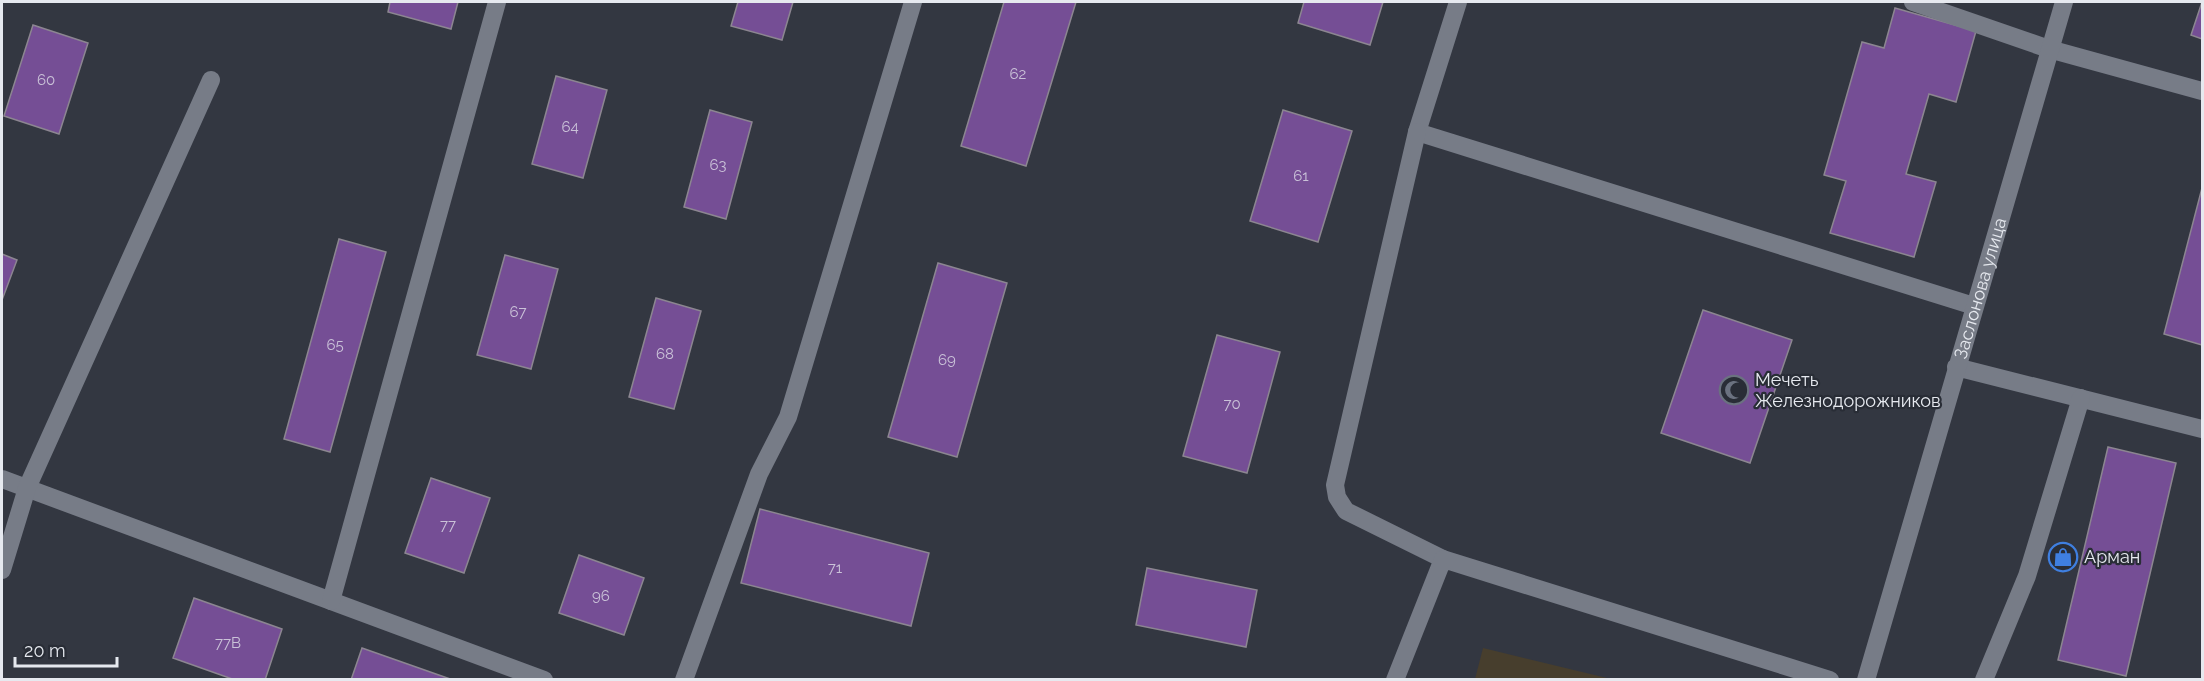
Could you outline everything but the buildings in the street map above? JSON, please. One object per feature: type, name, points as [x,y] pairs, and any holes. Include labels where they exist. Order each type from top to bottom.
[{"type":"street","points":[[332,601],[497,2]]},
{"type":"street","points":[[684,680],[759,474],[788,417],[913,2]]},
{"type":"street","points":[[1458,2],[1417,132],[1335,484],[1337,497],[1346,511],[1443,559],[1830,680]]},
{"type":"street","points":[[1913,2],[2049,49],[2202,91]]},
{"type":"street","name":"Заслонова улица","points":[[1866,680],[2064,2]]},
{"type":"street","points":[[2,570],[27,488],[210,80]]},
{"type":"street","points":[[1417,132],[1974,306]]},
{"type":"street","points":[[1956,367],[2202,429]]},
{"type":"street","points":[[1984,680],[2027,576],[2081,398]]},
{"type":"street","points":[[2,479],[544,680]]},
{"type":"street","points":[[1395,680],[1443,559]]},
{"type":"shaded area","points":[[1483,648],[1611,679],[1475,679]]},
{"type":"place","name":"Мечеть Железнодорожников","points":[[1734,390]]},
{"type":"place","name":"Арман","points":[[2063,557]]}]
